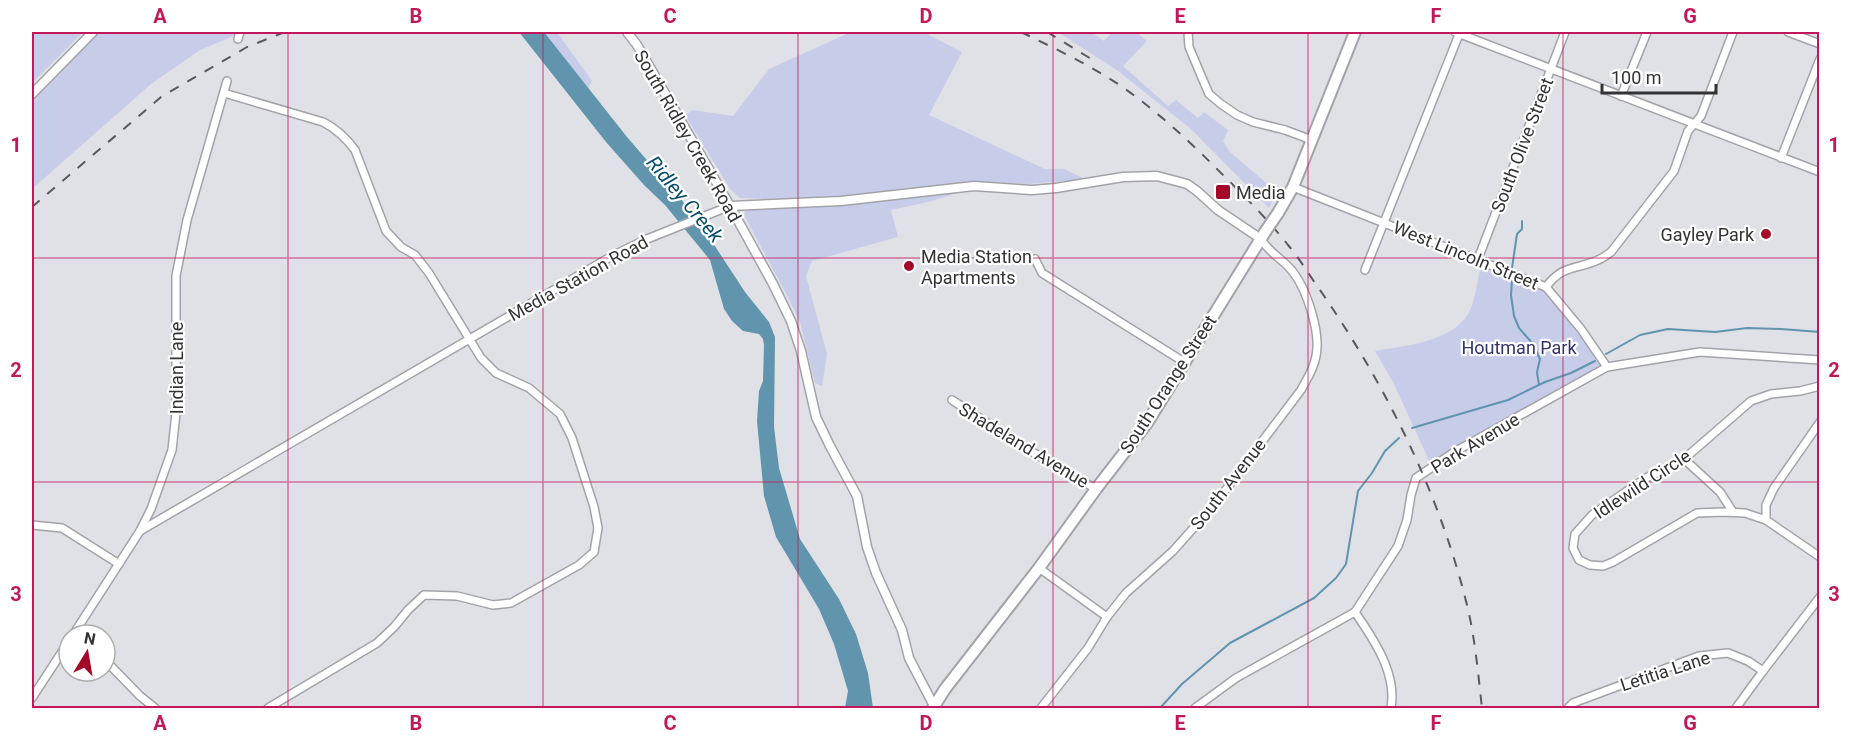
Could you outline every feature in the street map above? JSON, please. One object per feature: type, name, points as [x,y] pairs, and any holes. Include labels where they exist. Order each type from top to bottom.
[{"type":"main road","name":"South Orange Street","points":[[934,707],[1147,423],[1278,213],[1293,187],[1355,32]]},
{"type":"street","points":[[32,94],[93,32]]},
{"type":"street","name":"South Ridley Creek Road","points":[[627,32],[730,206],[791,321],[801,351],[816,417],[857,496],[867,547],[876,573],[902,630],[909,658],[934,707]]},
{"type":"street","points":[[1188,32],[1189,47],[1209,94],[1237,115],[1252,122],[1285,130],[1312,140]]},
{"type":"street","points":[[1365,270],[1458,32],[1820,172]]},
{"type":"street","name":"South Olive Street","points":[[1478,259],[1565,32]]},
{"type":"street","points":[[1621,96],[1647,32]]},
{"type":"street","points":[[1546,287],[1553,278],[1569,268],[1598,261],[1611,252],[1674,171],[1688,131],[1701,116],[1733,32]]},
{"type":"street","points":[[1788,32],[1820,44]]},
{"type":"street","points":[[1781,158],[1820,58]]},
{"type":"street","name":"Indian Lane","points":[[83,623],[140,531],[151,509],[172,450],[176,413],[176,276],[186,220],[227,81]]},
{"type":"street","points":[[224,93],[324,122],[341,134],[355,150],[386,231],[401,247],[415,255],[422,264],[481,358],[496,373],[529,388],[560,414],[572,438],[594,507],[598,528],[594,552],[579,566],[511,603],[493,605],[457,596],[424,595],[377,643],[268,708]]},
{"type":"street","name":"Media Station Road","points":[[140,531],[612,256],[730,206],[841,201],[974,186],[1044,189],[1123,177],[1156,176],[1193,188],[1218,210],[1263,236]]},
{"type":"street","name":"West Lincoln Street","points":[[1293,187],[1546,287],[1581,329],[1606,367]]},
{"type":"street","name":"South Avenue","points":[[1041,708],[1088,648],[1107,617],[1126,593],[1173,551],[1221,496],[1301,390],[1311,373],[1317,354],[1311,312],[1294,274],[1269,251],[1263,236]]},
{"type":"street","points":[[1035,259],[1042,273],[1184,362]]},
{"type":"street","points":[[1606,367],[1700,352],[1820,360]]},
{"type":"street","name":"Park Avenue","points":[[1195,708],[1236,678],[1355,612],[1398,546],[1416,478],[1456,451],[1606,367]]},
{"type":"street","name":"Idlewild Circle","points":[[1767,520],[1745,513],[1697,513],[1614,562],[1603,566],[1590,565],[1579,560],[1573,548],[1575,534],[1592,515],[1646,478],[1684,459],[1750,401],[1771,394],[1820,386]]},
{"type":"street","name":"Shadeland Avenue","points":[[952,400],[1024,447],[1096,489]]},
{"type":"street","points":[[1820,422],[1774,488],[1766,505],[1767,520],[1820,557]]},
{"type":"street","points":[[1684,459],[1720,492],[1733,512]]},
{"type":"street","points":[[32,525],[62,528],[119,564]]},
{"type":"street","points":[[1039,568],[1107,617]]},
{"type":"street","points":[[1736,708],[1820,597]]},
{"type":"street","points":[[1355,612],[1376,644],[1388,671],[1393,696],[1391,708]]},
{"type":"street","name":"Letitia Lane","points":[[1568,708],[1573,703],[1699,656],[1728,653],[1748,661],[1763,671]]},
{"type":"street","points":[[32,698],[57,659]]},
{"type":"street","points":[[117,672],[155,708]]},
{"type":"green space","points":[[32,32],[83,32],[32,83]]},
{"type":"green space","points":[[99,32],[243,32],[200,50],[151,84],[32,189],[32,101]]},
{"type":"green space","points":[[544,32],[555,32],[559,35],[592,81],[588,88]]},
{"type":"green space","points":[[851,32],[930,32],[929,35],[962,52],[929,115],[1045,169],[1064,169],[1085,179],[1029,184],[971,181],[842,196],[740,198],[730,189],[685,115],[693,110],[733,116],[769,69]]},
{"type":"green space","points":[[1058,32],[1091,32],[1104,41],[1112,32],[1136,32],[1147,41],[1123,66],[1168,106],[1176,100],[1198,118],[1204,112],[1228,130],[1223,141],[1230,152],[1277,192],[1269,208],[1191,129],[1118,71]]},
{"type":"green space","points":[[964,191],[891,210],[898,237],[812,261],[806,276],[827,354],[822,386],[815,383],[800,322],[744,215],[746,208],[841,205]]},
{"type":"green space","name":"Houtman Park","points":[[1481,265],[1546,287],[1607,367],[1432,467],[1393,382],[1375,351],[1439,337],[1460,323],[1468,314],[1473,303]]},
{"type":"shaded area","points":[[519,32],[544,32],[627,137],[652,166],[672,184],[745,292],[769,322],[775,337],[774,427],[779,468],[800,539],[839,599],[856,634],[868,673],[873,708],[845,708],[848,691],[834,644],[819,609],[776,537],[764,496],[757,421],[759,391],[763,381],[763,339],[759,334],[743,331],[732,321],[724,309],[710,260],[665,205],[606,142]]},
{"type":"waterway","points":[[1512,268],[1517,234],[1522,229],[1522,221]]},
{"type":"waterway","points":[[1512,280],[1511,295],[1514,316],[1519,328],[1533,344],[1540,359],[1537,372],[1539,385]]},
{"type":"waterway","points":[[1606,354],[1640,335],[1668,329],[1715,332],[1747,328],[1820,332]]},
{"type":"waterway","points":[[1412,428],[1508,400],[1595,361]]},
{"type":"waterway","points":[[1160,708],[1182,684],[1230,643],[1314,598],[1336,578],[1346,564],[1358,491],[1385,451],[1399,438]]},
{"type":"railway","points":[[32,207],[161,97],[247,47],[285,32]]},
{"type":"railway","points":[[1021,32],[1109,78],[1169,124],[1252,204],[1297,256],[1366,363],[1407,439],[1425,479],[1441,519],[1469,614],[1482,708]]},
{"type":"railway","points":[[1047,32],[1093,60]]},
{"type":"place","name":"Media","points":[[1223,192]]},
{"type":"place","name":"Gayley Park","points":[[1766,234]]},
{"type":"place","name":"Media Station Apartments","points":[[909,266]]},
{"type":"water label","name":"Ridley Creek","points":[[685,199]]}]
